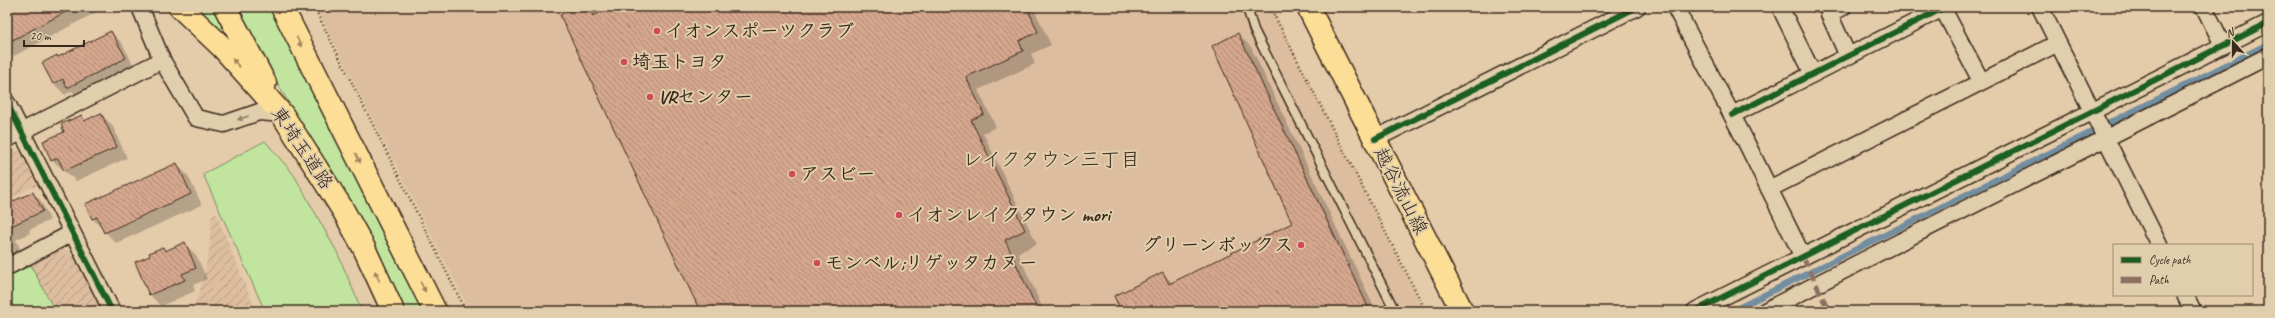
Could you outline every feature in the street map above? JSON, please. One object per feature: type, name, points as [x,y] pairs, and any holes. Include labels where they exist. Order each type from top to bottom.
[{"type":"main road","name":"東埼玉道路","points":[[180,7],[222,47],[282,114],[343,210],[364,248],[393,311]]},
{"type":"main road","points":[[225,7],[282,114]]},
{"type":"main road","name":"東埼玉道路","points":[[282,7],[435,311]]},
{"type":"main road","name":"越谷流山線","points":[[1308,7],[1462,311]]},
{"type":"street","points":[[140,7],[162,60],[196,118],[224,124],[259,112],[282,114]]},
{"type":"street","points":[[1375,138],[1637,7]]},
{"type":"street","points":[[1675,7],[1732,115],[1803,257]]},
{"type":"street","points":[[1780,7],[1813,74]]},
{"type":"street","points":[[1843,7],[1829,14],[1848,56]]},
{"type":"street","points":[[1732,115],[1942,7],[1981,82]]},
{"type":"street","points":[[2040,7],[2159,244]]},
{"type":"street","points":[[2204,7],[2223,45]]},
{"type":"street","points":[[1765,311],[1948,216],[2099,126],[2223,45],[2268,23]]},
{"type":"street","points":[[1769,189],[2058,43]]},
{"type":"street","points":[[1695,311],[1803,257],[2099,126],[2268,56]]},
{"type":"street","points":[[7,139],[162,60]]},
{"type":"street","points":[[7,103],[112,311]]},
{"type":"street","points":[[7,267],[72,233]]},
{"type":"street","points":[[2186,296],[2193,311]]},
{"type":"lane","points":[[1247,8],[1254,30],[1395,311]]},
{"type":"path","points":[[314,7],[466,311]]},
{"type":"path","points":[[1270,7],[1426,311]]},
{"type":"shaded area","name":"イオンレイクタウン mori","points":[[316,7],[1272,7],[1425,311],[470,311]]},
{"type":"shaded area","points":[[7,149],[22,152],[39,184],[7,200]]},
{"type":"shaded area","points":[[216,213],[256,311],[191,311],[200,291],[209,252],[212,215]]},
{"type":"shaded area","points":[[62,249],[73,252],[103,311],[55,311],[31,265]]},
{"type":"green space","points":[[194,7],[214,7],[234,45]]},
{"type":"green space","points":[[236,7],[273,7],[426,311],[405,311],[361,220],[328,165],[306,135]]},
{"type":"green space","points":[[265,141],[294,175],[337,252],[362,311],[265,311],[203,174]]},
{"type":"green space","points":[[31,265],[55,311],[7,311],[7,277]]},
{"type":"building","points":[[7,7],[75,7],[7,43]]},
{"type":"building","points":[[576,7],[589,7],[593,16],[611,7],[1027,7],[1038,32],[1019,41],[1023,51],[966,77],[984,114],[971,120],[1025,230],[1005,240],[1038,311],[700,311],[560,15]]},
{"type":"building","points":[[111,31],[126,58],[67,88],[63,79],[53,84],[42,63],[57,55],[58,57]]},
{"type":"building","points":[[1238,33],[1370,311],[1121,311],[1114,296],[1163,272],[1169,284],[1292,223],[1212,46]]},
{"type":"building","points":[[101,113],[117,147],[64,171],[58,158],[51,161],[43,141],[64,132],[61,124],[82,115],[84,121]]},
{"type":"building","points":[[177,163],[191,194],[104,233],[97,217],[92,219],[85,204]]},
{"type":"building","points":[[33,192],[43,211],[7,228],[7,204]]},
{"type":"building","points":[[185,242],[196,268],[182,274],[185,280],[149,295],[135,262],[150,256],[149,253],[163,247],[165,251]]},
{"type":"waterway","points":[[1732,311],[2268,44]]},
{"type":"marked path","points":[[1803,257],[1829,311]]},
{"type":"cycle path","points":[[1375,139],[1637,7]]},
{"type":"cycle path","points":[[1732,115],[1943,8]]},
{"type":"cycle path","points":[[1695,311],[2268,23]]},
{"type":"cycle path","points":[[7,103],[112,311]]},
{"type":"place","name":"イオンスポーツクラブ","points":[[657,31]]},
{"type":"place","name":"埼玉トヨタ","points":[[624,62]]},
{"type":"place","name":"VRセンター","points":[[650,97]]},
{"type":"place","name":"アスビー","points":[[792,174]]},
{"type":"place","name":"イオンレイクタウン mori","points":[[899,215]]},
{"type":"place","name":"グリーンボックス","points":[[1301,245]]},
{"type":"place","name":"モンベル;リゲッタカヌー","points":[[817,263]]},
{"type":"district","name":"レイクタウン三丁目","points":[[1051,159]]}]
